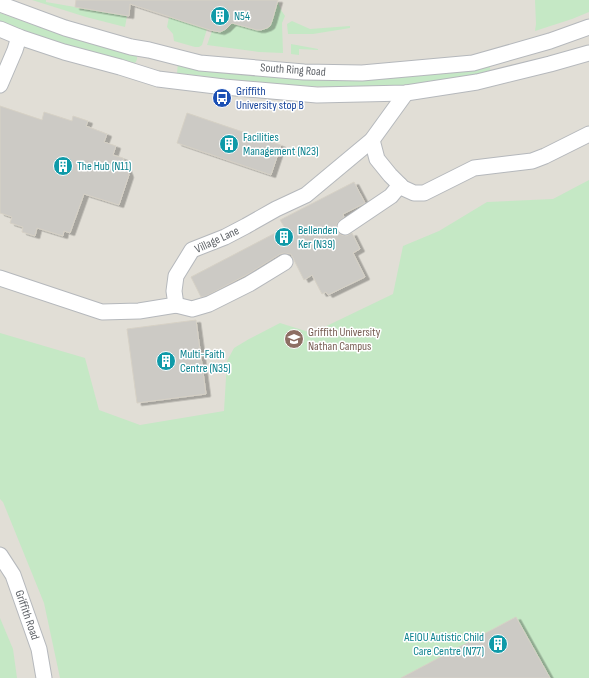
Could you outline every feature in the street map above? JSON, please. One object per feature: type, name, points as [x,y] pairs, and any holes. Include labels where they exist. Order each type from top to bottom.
[{"type":"street","name":"South Ring Road","points":[[0,4],[65,28],[200,63],[304,72],[362,73],[474,63],[550,41],[589,27]]},
{"type":"street","name":"South Ring Road","points":[[0,29],[64,52],[163,80],[317,95],[406,92],[477,82],[589,53]]},
{"type":"street","points":[[0,85],[19,37]]},
{"type":"street","name":"Village Lane","points":[[176,305],[174,291],[176,276],[192,250],[225,237],[276,209],[306,195],[372,140],[406,92]]},
{"type":"street","points":[[372,140],[377,159],[390,175],[403,188],[414,193],[424,193],[474,168],[532,161],[589,134]]},
{"type":"street","points":[[345,227],[391,196],[400,185]]},
{"type":"street","points":[[0,278],[102,312],[139,311],[176,305],[192,309],[209,304],[249,284],[285,262]]},
{"type":"street","name":"Griffith Road","points":[[0,555],[13,575],[39,649],[44,678]]},
{"type":"shaded area","name":"Griffith University Nathan Campus","points":[[0,0],[589,0],[589,678],[0,678]]},
{"type":"green space","points":[[32,0],[46,0],[46,2],[127,16],[125,27],[86,17]]},
{"type":"green space","points":[[535,0],[589,0],[589,12],[535,31]]},
{"type":"green space","points":[[278,2],[285,16],[282,23],[283,53],[259,52],[207,45],[212,31],[218,32],[223,30],[231,23],[257,30],[266,27],[270,24],[274,16]]},
{"type":"green space","points":[[0,13],[78,40],[136,55],[137,60],[135,63],[69,46],[34,35],[0,22]]},
{"type":"green space","points":[[169,17],[207,29],[202,45],[195,47],[174,41],[173,34],[167,27]]},
{"type":"green space","points":[[292,21],[310,29],[350,26],[350,28],[313,34],[288,34],[287,24]]},
{"type":"green space","points":[[291,44],[318,50],[299,49],[299,55],[291,54]]},
{"type":"green space","points":[[178,63],[215,68],[489,63],[491,73],[434,82],[391,86],[327,87],[302,86],[177,73]]},
{"type":"green space","points":[[589,180],[589,678],[60,678],[44,603],[3,502],[0,499],[0,333],[85,358],[99,410],[140,425],[224,411],[227,361],[234,348],[280,323],[312,333],[393,294],[403,246],[439,231],[487,202],[553,199]]},
{"type":"green space","points":[[0,618],[13,649],[17,678],[0,678]]},
{"type":"building","name":"N54","points":[[76,0],[278,0],[272,21],[270,26],[267,28],[257,30],[232,23],[220,32],[130,4],[129,16],[75,7]]},
{"type":"building","name":"The Hub (N11)","points":[[0,106],[42,120],[44,112],[72,121],[73,116],[88,121],[86,126],[107,134],[104,142],[116,146],[113,155],[123,158],[129,175],[119,205],[84,194],[70,233],[64,231],[63,236],[37,228],[35,236],[22,232],[23,227],[10,223],[12,217],[0,213]]},
{"type":"building","name":"Facilities Management (N23)","points":[[187,113],[281,145],[271,175],[177,143]]},
{"type":"building","points":[[354,182],[365,203],[343,214],[344,217],[337,223],[336,228],[341,235],[346,236],[352,233],[360,249],[353,253],[365,277],[328,295],[326,292],[322,294],[312,275],[304,280],[291,254],[284,253],[248,274],[206,296],[201,297],[191,277],[285,228],[280,220]]},
{"type":"building","name":"Multi-Faith Centre (N35)","points":[[196,320],[206,394],[137,403],[127,329]]},
{"type":"building","name":"AEIOU Autistic Child Care Centre (N77)","points":[[516,617],[550,678],[401,678]]},
{"type":"place","name":"N54","points":[[220,16]]},
{"type":"place","name":"Griffith University stop B","points":[[222,98]]},
{"type":"place","name":"Facilities Management (N23)","points":[[229,144]]},
{"type":"place","name":"The Hub (N11)","points":[[63,166]]},
{"type":"place","name":"Bellenden Ker (N39)","points":[[284,237]]},
{"type":"place","name":"Griffith University Nathan Campus","points":[[294,339]]},
{"type":"place","name":"Multi-Faith Centre (N35)","points":[[166,361]]},
{"type":"place","name":"AEIOU Autistic Child Care Centre (N77)","points":[[498,644]]}]
